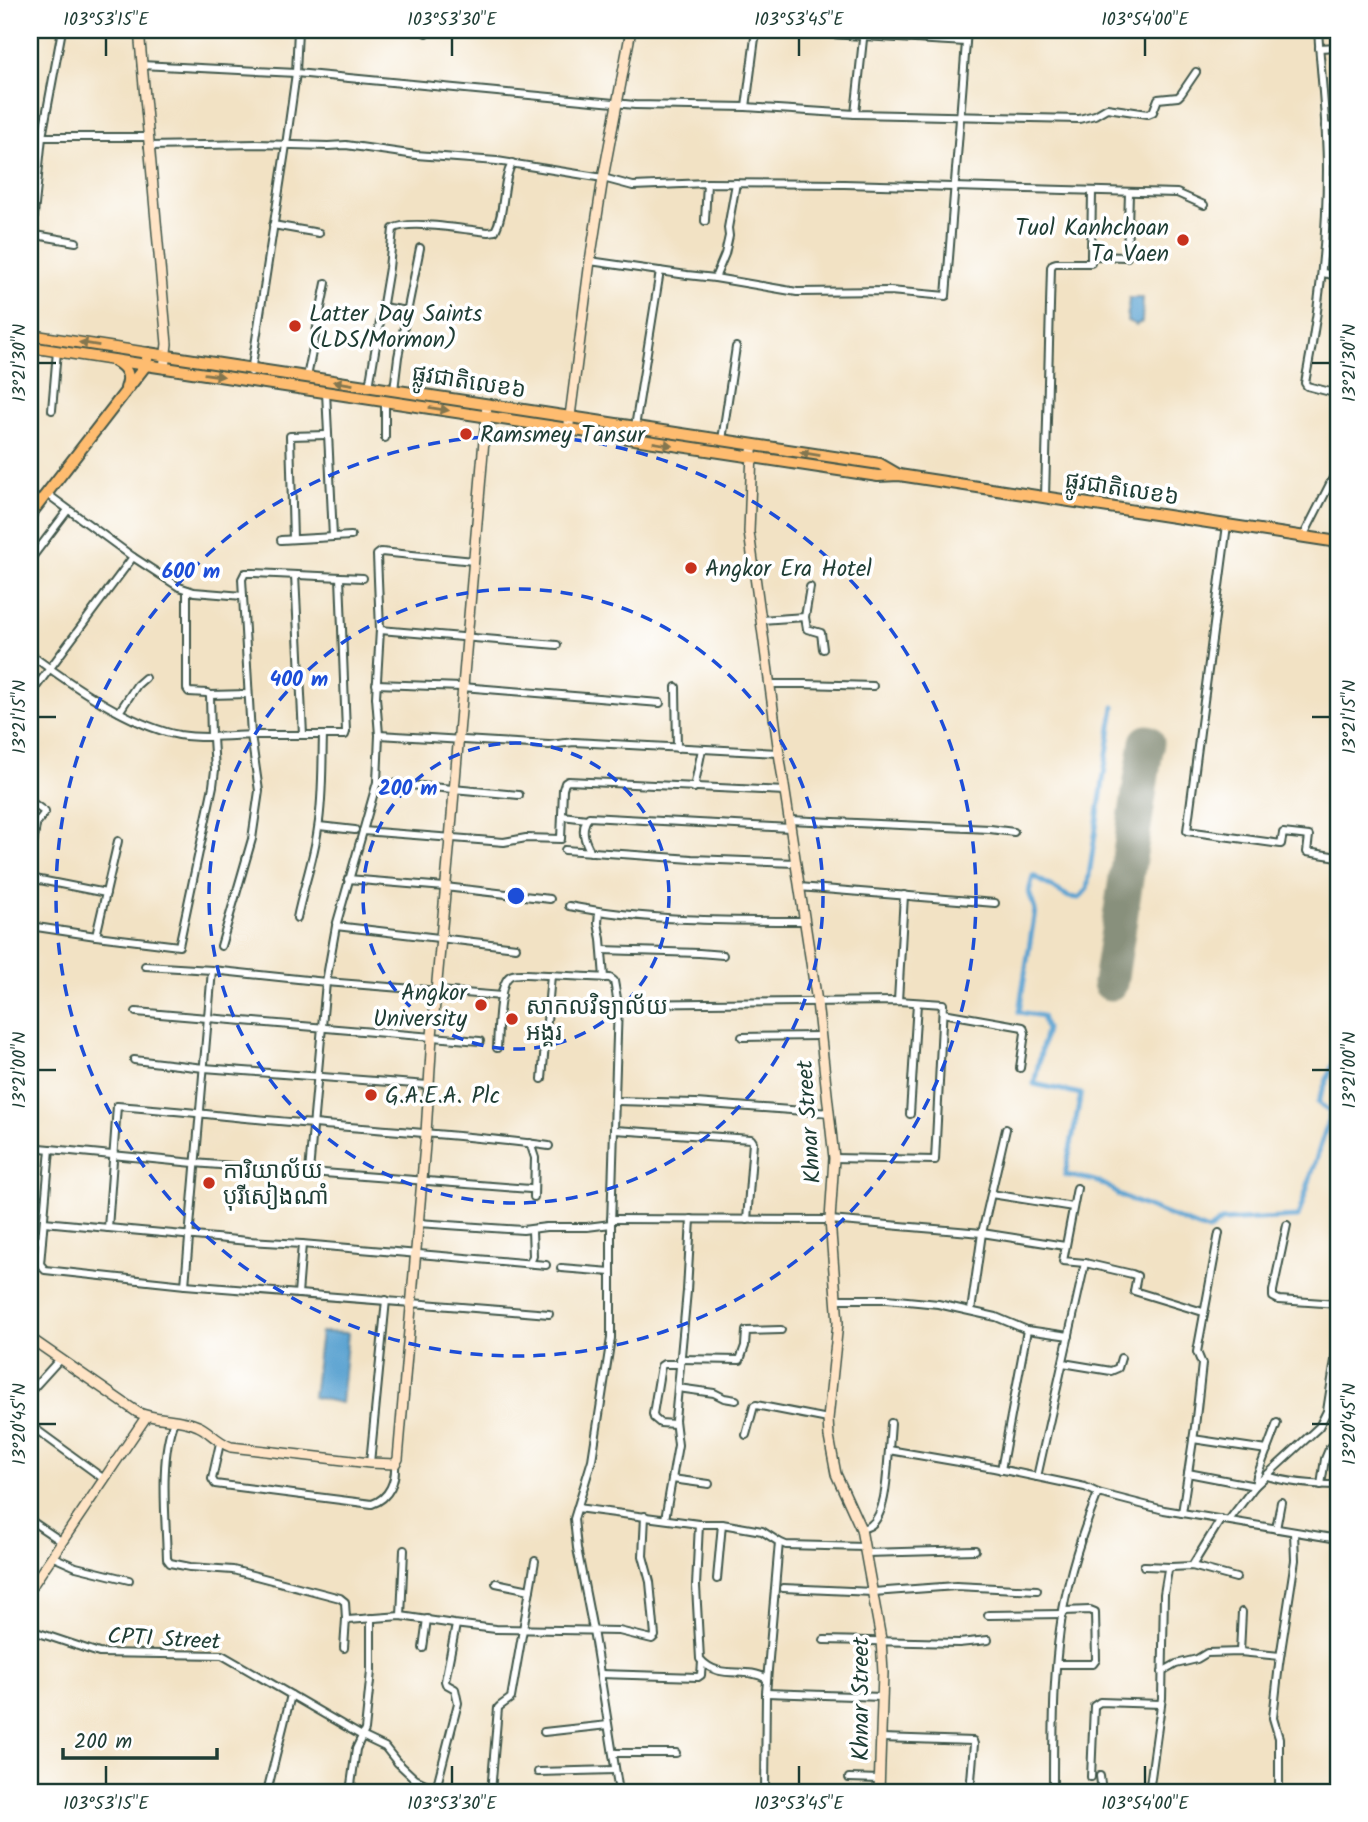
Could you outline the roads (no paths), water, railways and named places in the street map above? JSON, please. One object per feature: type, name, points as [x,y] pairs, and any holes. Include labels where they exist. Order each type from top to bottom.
[{"type":"highway","name":"ផ្លូវជាតិលេខ៦","points":[[148,353],[394,390],[486,411]]},
{"type":"highway","points":[[30,514],[34,504],[46,493],[146,365],[148,353]]},
{"type":"highway","points":[[113,360],[127,370],[128,383],[122,396]]},
{"type":"highway","name":"ផ្លូវជាតិលេខ៦","points":[[146,365],[385,401],[570,423],[838,464],[878,476],[899,475],[1338,542]]},
{"type":"highway","name":"ផ្លូវជាតិលេខ៦","points":[[570,423],[635,427],[722,440],[752,451]]},
{"type":"main road","name":"ផ្លូវជាតិលេខ៦","points":[[30,335],[148,353]]},
{"type":"main road","name":"ផ្លូវជាតិលេខ៦","points":[[30,347],[146,365]]},
{"type":"street","points":[[62,30],[42,136],[31,234],[76,242]]},
{"type":"street","points":[[139,30],[167,344],[164,368]]},
{"type":"street","points":[[249,381],[286,145],[296,73],[298,30]]},
{"type":"street","points":[[570,423],[590,261],[631,30]]},
{"type":"street","points":[[746,107],[758,30],[864,33],[965,42]]},
{"type":"street","points":[[590,261],[797,292],[890,291],[944,297],[948,294],[967,30]]},
{"type":"street","points":[[1318,30],[1327,192],[1323,272],[1305,383],[1307,386],[1338,394],[1338,384]]},
{"type":"street","points":[[855,114],[864,33]]},
{"type":"street","points":[[1319,48],[1338,47]]},
{"type":"street","points":[[141,65],[296,73],[617,103],[855,114],[1079,118],[1095,115],[1107,108],[1148,114],[1153,112],[1158,99],[1178,97],[1196,72]]},
{"type":"street","points":[[1325,126],[1338,128]]},
{"type":"street","points":[[42,136],[207,146],[346,145],[416,155],[512,163],[603,178],[633,186],[736,183],[1177,193],[1205,205]]},
{"type":"street","points":[[369,387],[393,229],[423,225],[495,231],[500,219],[508,170],[512,163]]},
{"type":"street","points":[[30,181],[38,181]]},
{"type":"street","points":[[705,221],[707,183]]},
{"type":"street","points":[[715,278],[729,236],[736,183]]},
{"type":"street","points":[[1045,497],[1051,267],[1056,263],[1091,262],[1092,192]]},
{"type":"street","points":[[1091,256],[1127,257],[1129,193]]},
{"type":"street","points":[[273,225],[319,233]]},
{"type":"street","points":[[394,390],[420,248]]},
{"type":"street","points":[[635,427],[660,271]]},
{"type":"street","points":[[1323,272],[1338,276]]},
{"type":"street","points":[[307,377],[326,283]]},
{"type":"street","points":[[383,307],[408,311]]},
{"type":"street","points":[[722,440],[736,347]]},
{"type":"street","points":[[52,410],[57,351]]},
{"type":"street","points":[[326,392],[333,537]]},
{"type":"street","points":[[385,401],[385,438]]},
{"type":"street","points":[[220,1443],[212,1479],[215,1484],[372,1504],[385,1498],[396,1475],[486,411]]},
{"type":"street","points":[[293,539],[290,436],[327,435]]},
{"type":"street","name":"Khnar Street","points":[[752,451],[748,533],[817,1002],[834,1158],[830,1220],[838,1323],[828,1419],[831,1454],[836,1474],[861,1529],[882,1642],[879,1792]]},
{"type":"street","points":[[1303,537],[1338,468]]},
{"type":"street","points":[[46,493],[133,557],[187,590],[243,596]]},
{"type":"street","points":[[30,560],[68,510]]},
{"type":"street","points":[[1227,525],[1187,831],[1282,844],[1283,833],[1309,836],[1307,852],[1338,857]]},
{"type":"street","points":[[281,540],[351,536]]},
{"type":"street","points":[[309,1172],[326,982],[336,926],[359,830],[377,782],[379,735],[376,684],[380,630],[378,554],[381,552],[474,561]]},
{"type":"street","points":[[30,695],[133,557]]},
{"type":"street","points":[[221,946],[252,839],[259,791],[251,736],[242,579],[245,573],[363,578]]},
{"type":"street","points":[[295,575],[303,735]]},
{"type":"street","points":[[30,654],[119,712],[145,725],[170,733],[212,737],[345,735],[340,577]]},
{"type":"street","points":[[810,587],[805,617],[807,629],[821,633],[822,649]]},
{"type":"street","points":[[187,590],[188,691],[210,695],[248,694]]},
{"type":"street","points":[[761,620],[805,617]]},
{"type":"street","points":[[380,630],[557,645]]},
{"type":"street","points":[[119,712],[137,685],[145,678]]},
{"type":"street","points":[[376,684],[462,687],[660,703]]},
{"type":"street","points":[[770,684],[873,686]]},
{"type":"street","points":[[676,687],[677,748]]},
{"type":"street","points":[[30,926],[179,946],[215,770],[210,695]]},
{"type":"street","points":[[297,918],[319,826],[323,735]]},
{"type":"street","points":[[379,735],[549,745],[574,742],[779,753]]},
{"type":"street","points":[[694,788],[702,749]]},
{"type":"street","points":[[319,826],[504,842],[526,838],[561,839],[563,789],[568,781],[785,791]]},
{"type":"street","points":[[377,782],[519,796]]},
{"type":"street","points":[[30,801],[46,812],[30,832]]},
{"type":"street","points":[[562,816],[587,819],[989,829],[1014,832]]},
{"type":"street","points":[[587,819],[584,824],[584,839],[591,852]]},
{"type":"street","points":[[30,864],[36,824]]},
{"type":"street","points":[[96,936],[118,841]]},
{"type":"street","points":[[565,850],[796,863]]},
{"type":"street","points":[[30,878],[106,893]]},
{"type":"street","points":[[348,879],[550,899]]},
{"type":"street","points":[[799,887],[995,903]]},
{"type":"street","points":[[898,1001],[904,895]]},
{"type":"street","points":[[569,906],[650,917],[804,921]]},
{"type":"street","points":[[599,912],[604,978]]},
{"type":"street","points":[[336,926],[516,947]]},
{"type":"street","points":[[602,950],[723,955]]},
{"type":"street","points":[[145,966],[502,996]]},
{"type":"street","points":[[185,1286],[212,970]]},
{"type":"street","points":[[497,1048],[504,982],[508,977],[526,974],[604,978],[614,981],[618,1004],[611,1222],[611,1338],[592,1460],[574,1519],[619,1792]]},
{"type":"street","points":[[542,1079],[551,975]]},
{"type":"street","points":[[618,1004],[898,1001],[943,1004],[935,1160],[834,1158]]},
{"type":"street","points":[[910,1114],[917,1003]]},
{"type":"street","points":[[136,1012],[480,1041]]},
{"type":"street","points":[[943,1013],[1023,1027],[1025,1033],[1020,1068]]},
{"type":"street","points":[[742,1037],[821,1036]]},
{"type":"street","points":[[134,1060],[428,1085]]},
{"type":"street","points":[[616,1101],[696,1103],[830,1113]]},
{"type":"street","points":[[108,1228],[117,1106],[549,1146]]},
{"type":"street","points":[[971,1311],[982,1233],[1006,1129]]},
{"type":"street","points":[[615,1130],[752,1140],[747,1220]]},
{"type":"street","points":[[530,1143],[535,1158],[534,1197]]},
{"type":"street","points":[[30,1147],[194,1163],[530,1189]]},
{"type":"street","points":[[50,1149],[40,1264],[45,1270],[185,1286],[549,1314]]},
{"type":"street","points":[[1077,1188],[1063,1261],[1085,1263],[1132,1274],[1137,1276],[1134,1291],[1203,1312]]},
{"type":"street","points":[[991,1194],[1073,1207]]},
{"type":"street","points":[[1338,1203],[1338,1216]]},
{"type":"street","points":[[665,1519],[678,1445],[675,1424],[691,1219]]},
{"type":"street","points":[[418,1223],[532,1230],[546,1227],[587,1227],[611,1222],[691,1219],[830,1220],[982,1233],[1065,1246]]},
{"type":"street","points":[[44,1222],[546,1265]]},
{"type":"street","points":[[1287,1225],[1273,1297],[1279,1300],[1338,1304]]},
{"type":"street","points":[[530,1263],[533,1256],[532,1230]]},
{"type":"street","points":[[1181,1513],[1194,1439],[1202,1364],[1197,1352],[1219,1233]]},
{"type":"street","points":[[30,1238],[42,1241]]},
{"type":"street","points":[[298,1294],[302,1244]]},
{"type":"street","points":[[1037,1477],[1085,1263]]},
{"type":"street","points":[[561,1268],[611,1272]]},
{"type":"street","points":[[837,1299],[923,1301],[996,1317],[1027,1330],[1069,1336]]},
{"type":"street","points":[[370,1463],[386,1300]]},
{"type":"street","points":[[675,1424],[660,1423],[653,1419],[661,1366],[680,1362],[740,1360],[746,1331],[781,1330]]},
{"type":"street","points":[[1001,1470],[1027,1330]]},
{"type":"street","points":[[30,1338],[146,1417],[197,1425],[220,1443],[231,1447],[395,1464]]},
{"type":"street","points":[[1192,1566],[1225,1520],[1255,1486],[1324,1420],[1338,1341]]},
{"type":"street","points":[[1063,1363],[1111,1371],[1118,1368],[1121,1358]]},
{"type":"street","points":[[30,1392],[60,1359]]},
{"type":"street","points":[[678,1388],[714,1393],[736,1400]]},
{"type":"street","points":[[746,1435],[756,1405],[828,1419]]},
{"type":"street","points":[[30,1589],[146,1417]]},
{"type":"street","points":[[174,1421],[169,1433],[166,1464],[167,1559],[170,1563],[190,1567],[233,1570],[340,1598],[345,1602],[344,1648]]},
{"type":"street","points":[[861,1529],[870,1526],[881,1512],[891,1423]]},
{"type":"street","points":[[1255,1486],[1277,1423]]},
{"type":"street","points":[[30,1425],[104,1479]]},
{"type":"street","points":[[1194,1439],[1266,1450]]},
{"type":"street","points":[[1321,1485],[1330,1447]]},
{"type":"street","points":[[889,1450],[1085,1487],[1132,1503],[1181,1513],[1338,1539]]},
{"type":"street","points":[[1188,1473],[1255,1486]]},
{"type":"street","points":[[1266,1476],[1283,1481],[1338,1485]]},
{"type":"street","points":[[672,1479],[709,1484]]},
{"type":"street","points":[[1050,1788],[1057,1664],[1068,1587],[1098,1493]]},
{"type":"street","points":[[1276,1529],[1281,1502]]},
{"type":"street","points":[[577,1508],[762,1531],[786,1545],[866,1550],[975,1550]]},
{"type":"street","points":[[346,1619],[401,1616],[456,1625],[619,1631],[652,1639],[655,1637],[650,1582],[643,1556],[645,1516]]},
{"type":"street","points":[[30,1520],[61,1541]]},
{"type":"street","points":[[600,1674],[701,1675],[696,1586],[699,1524]]},
{"type":"street","points":[[717,1579],[722,1524]]},
{"type":"street","points":[[1279,1792],[1279,1738],[1273,1718],[1295,1560],[1294,1532]]},
{"type":"street","points":[[765,1792],[764,1727],[779,1542]]},
{"type":"street","points":[[401,1616],[404,1550]]},
{"type":"street","points":[[51,1556],[76,1567],[129,1580]]},
{"type":"street","points":[[491,1792],[498,1708],[511,1698],[535,1561]]},
{"type":"street","points":[[1144,1566],[1192,1566],[1236,1578]]},
{"type":"street","points":[[1149,1792],[1161,1704],[1164,1594],[1168,1570],[1171,1567]]},
{"type":"street","points":[[496,1583],[530,1590]]},
{"type":"street","points":[[783,1588],[873,1592],[956,1586],[1037,1590]]},
{"type":"street","points":[[988,1615],[1090,1610],[1095,1612],[1096,1660],[1093,1664],[1057,1664]]},
{"type":"street","points":[[1240,1652],[1242,1612]]},
{"type":"street","points":[[350,1792],[356,1749],[365,1730],[371,1671],[372,1618]]},
{"type":"street","points":[[423,1648],[427,1619]]},
{"type":"street","points":[[439,1791],[458,1703],[455,1689],[445,1682],[456,1625]]},
{"type":"street","name":"CPTI Street","points":[[30,1630],[99,1653],[222,1655],[385,1747],[415,1779],[439,1791]]},
{"type":"street","points":[[824,1640],[959,1643],[988,1640]]},
{"type":"street","points":[[1162,1672],[1205,1654],[1240,1652],[1280,1656]]},
{"type":"street","points":[[702,1662],[720,1672],[756,1673],[767,1679]]},
{"type":"street","points":[[766,1693],[882,1696]]},
{"type":"street","points":[[267,1792],[291,1695]]},
{"type":"street","points":[[1091,1777],[1096,1704],[1161,1704]]},
{"type":"street","points":[[544,1732],[608,1725]]},
{"type":"street","points":[[881,1738],[974,1742],[970,1792]]},
{"type":"street","points":[[613,1753],[676,1754]]},
{"type":"street","points":[[538,1772],[615,1770]]},
{"type":"street","points":[[1100,1776],[1102,1792]]},
{"type":"street","points":[[849,1778],[880,1779]]},
{"type":"water","points":[[1129,298],[1143,298],[1142,322],[1136,325],[1127,321]]},
{"type":"water","points":[[321,1332],[348,1333],[341,1403],[313,1397]]},
{"type":"waterway","points":[[1114,707],[1087,889],[1079,898],[1069,897],[1033,876],[1029,892],[1035,910],[1019,1012],[1042,1016],[1046,1029],[1034,1084],[1081,1094],[1065,1175],[1100,1183],[1118,1195],[1208,1231],[1221,1221],[1298,1217],[1331,1112],[1318,1103],[1338,1051]]},
{"type":"place","name":"Tuol Kanhchoan Ta Vaen","points":[[1183,240]]},
{"type":"place","name":"Latter Day Saints (LDS/Mormon)","points":[[295,326]]},
{"type":"place","name":"Ramsmey Tansur","points":[[466,434]]},
{"type":"place","name":"Angkor Era Hotel","points":[[691,568]]},
{"type":"place","name":"Angkor University","points":[[481,1005]]},
{"type":"place","name":"សាកលវិទ្យាល័យ អង្គរ","points":[[512,1019]]},
{"type":"place","name":"G.A.E.A. Plc","points":[[371,1095]]},
{"type":"place","name":"ការិយាល័យ បុរីសៀងណាំ","points":[[209,1183]]}]
